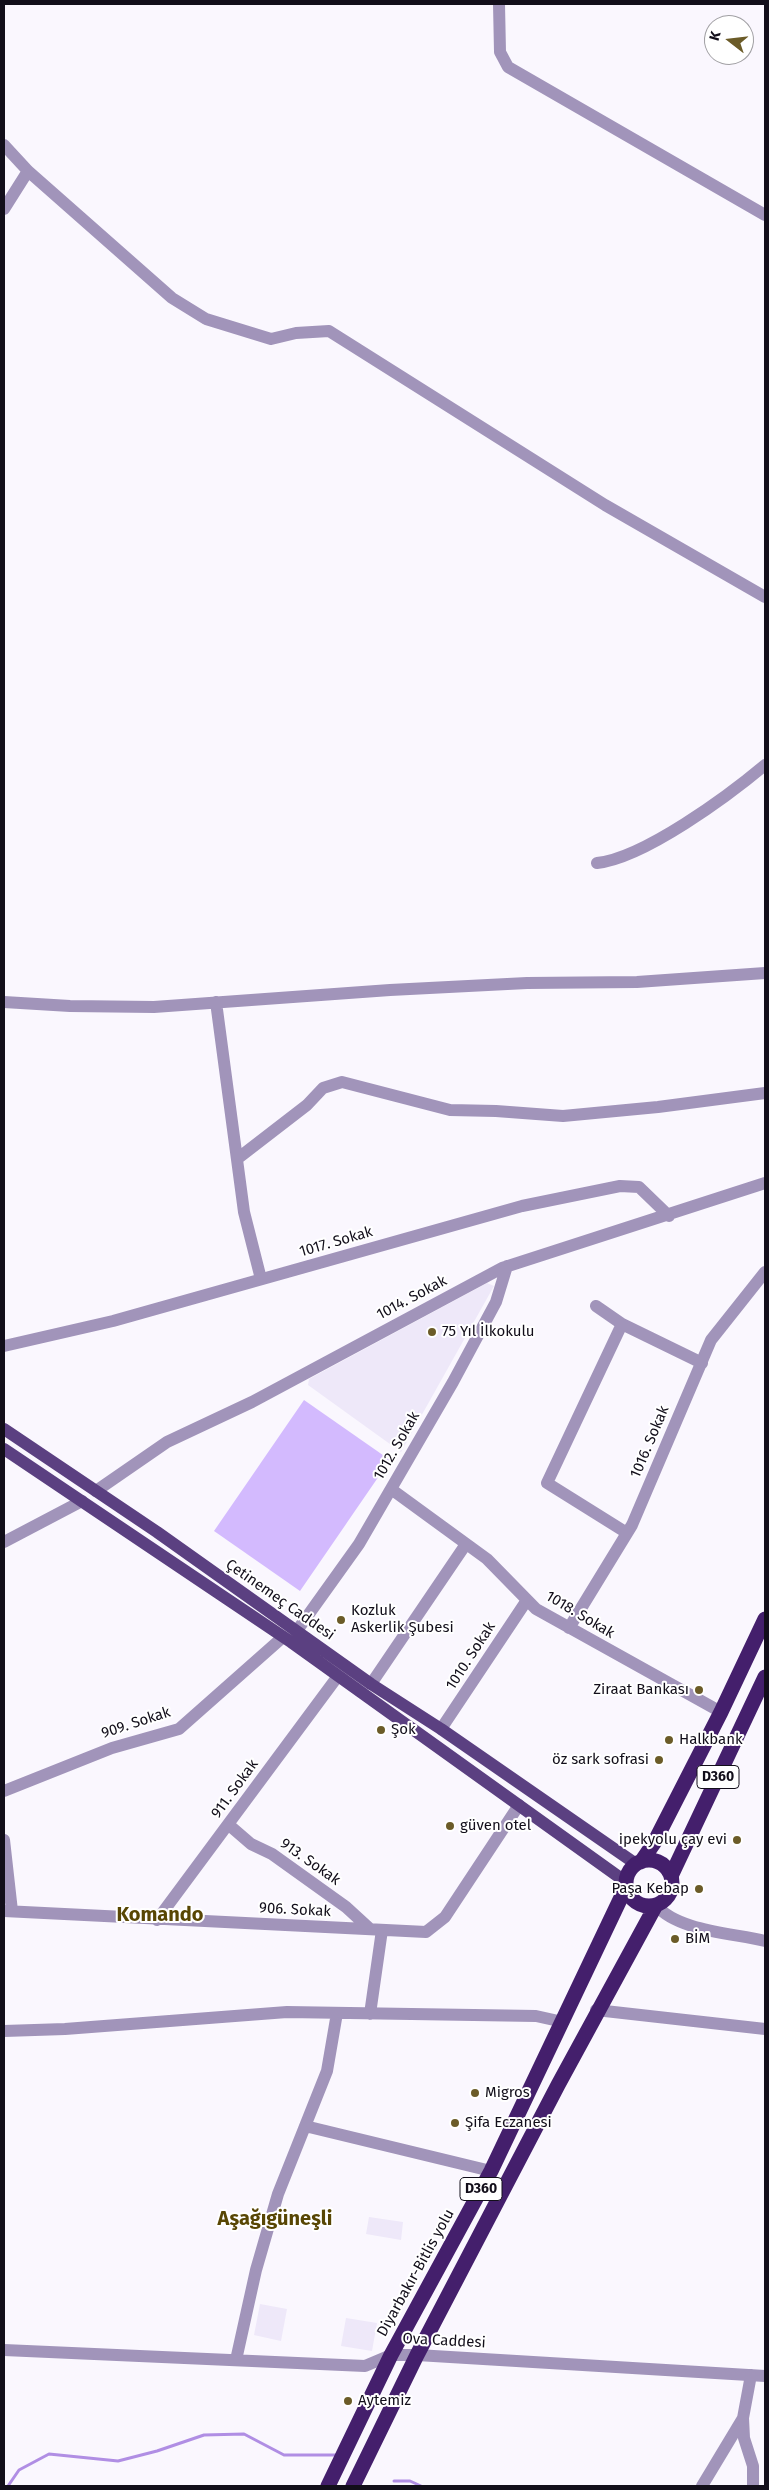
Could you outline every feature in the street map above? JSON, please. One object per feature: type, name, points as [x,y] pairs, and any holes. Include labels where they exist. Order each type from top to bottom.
[{"type":"highway","name":"D360","points":[[639,1863],[654,1842],[721,1712],[765,1618]]},
{"type":"highway","name":"D360","points":[[671,1876],[765,1677]]},
{"type":"highway","points":[[654,1861],[661,1864],[671,1876],[670,1892],[666,1899],[656,1905],[644,1906],[637,1904],[631,1899],[626,1885],[629,1872],[639,1863],[654,1861]]},
{"type":"highway","name":"Diyarbakır-Bitlis yolu","points":[[328,2486],[391,2355],[491,2171],[563,2022],[626,1885]]},
{"type":"highway","name":"D360","points":[[353,2486],[417,2355],[596,2010],[656,1905]]},
{"type":"main road","name":"Çetinemeç Caddesi","points":[[4,1429],[96,1491],[371,1684],[639,1863]]},
{"type":"main road","name":"Çetinemeç Caddesi","points":[[4,1449],[284,1637],[519,1805],[626,1885]]},
{"type":"street","points":[[499,4],[500,52],[504,62],[512,71],[765,215]]},
{"type":"street","points":[[4,145],[28,170],[172,298],[206,319],[270,339],[296,333],[329,331],[605,505],[765,597]]},
{"type":"street","points":[[4,209],[28,170]]},
{"type":"street","points":[[597,863],[639,850],[732,792],[765,765]]},
{"type":"street","points":[[4,1002],[145,1007],[390,990],[527,984],[637,982],[765,973]]},
{"type":"street","points":[[216,1002],[244,1212],[261,1279]]},
{"type":"street","points":[[237,1159],[307,1105],[323,1088],[342,1082],[450,1110],[563,1116],[658,1107],[765,1093]]},
{"type":"street","name":"1014. Sokak","points":[[96,1491],[167,1442],[252,1402],[507,1266],[669,1216],[765,1183]]},
{"type":"street","name":"1017. Sokak","points":[[4,1346],[113,1321],[522,1206],[620,1186],[640,1187],[669,1216]]},
{"type":"street","name":"1012. Sokak","points":[[296,1632],[359,1544],[453,1382],[496,1302],[507,1266]]},
{"type":"street","name":"1016. Sokak","points":[[569,1628],[627,1533],[711,1340],[765,1272]]},
{"type":"street","points":[[596,1306],[622,1324],[702,1363]]},
{"type":"street","points":[[622,1324],[547,1482],[627,1533]]},
{"type":"street","name":"1018. Sokak","points":[[391,1489],[487,1559],[536,1610],[721,1712]]},
{"type":"street","points":[[4,1542],[82,1501]]},
{"type":"street","points":[[371,1684],[466,1544]]},
{"type":"street","name":"1010. Sokak","points":[[441,1729],[527,1600]]},
{"type":"street","name":"909. Sokak","points":[[4,1790],[112,1748],[179,1729],[284,1637]]},
{"type":"street","name":"911. Sokak","points":[[157,1920],[338,1676]]},
{"type":"street","name":"906. Sokak","points":[[8,1911],[157,1920],[426,1932],[445,1917],[519,1805]]},
{"type":"street","name":"913. Sokak","points":[[229,1825],[251,1844],[272,1854],[376,1930]]},
{"type":"street","points":[[4,1840],[8,1911]]},
{"type":"street","points":[[656,1905],[664,1915],[680,1923],[765,1941]]},
{"type":"street","points":[[370,2014],[376,1930]]},
{"type":"street","points":[[596,2010],[765,2029]]},
{"type":"street","points":[[4,2030],[65,2029],[287,2012],[536,2016],[563,2022]]},
{"type":"street","points":[[236,2360],[256,2270],[278,2194],[326,2071],[337,2013]]},
{"type":"street","points":[[305,2126],[491,2171]]},
{"type":"street","name":"Ova Caddesi","points":[[4,2350],[365,2366],[391,2355],[417,2355],[765,2376]]},
{"type":"street","points":[[751,2375],[743,2418],[744,2438],[753,2466],[754,2486]]},
{"type":"street","points":[[702,2486],[743,2418]]},
{"type":"shaded area","name":"75 Yıl İlkokulu","points":[[487,1283],[494,1286],[401,1452],[308,1385],[309,1379]]},
{"type":"shaded area","points":[[304,1400],[390,1460],[300,1591],[214,1531]]},
{"type":"shaded area","points":[[369,2217],[403,2222],[401,2240],[366,2234]]},
{"type":"shaded area","points":[[260,2304],[287,2309],[281,2341],[254,2335]]},
{"type":"shaded area","points":[[346,2318],[377,2323],[372,2351],[341,2346]]},
{"type":"waterway","points":[[8,2486],[19,2470],[49,2454],[118,2461],[157,2451],[204,2435],[244,2434],[284,2455],[337,2455]]},
{"type":"waterway","points":[[394,2481],[410,2481],[421,2486]]},
{"type":"place","name":"75 Yıl İlkokulu","points":[[432,1332]]},
{"type":"place","name":"Kozluk Askerlik Şubesi","points":[[341,1620]]},
{"type":"place","name":"Ziraat Bankası","points":[[699,1690]]},
{"type":"place","name":"Şok","points":[[381,1730]]},
{"type":"place","name":"Halkbank","points":[[669,1740]]},
{"type":"place","name":"öz sark sofrasi","points":[[659,1760]]},
{"type":"place","name":"güven otel","points":[[450,1826]]},
{"type":"place","name":"ipekyolu çay evi","points":[[737,1840]]},
{"type":"place","name":"Paşa Kebap","points":[[699,1889]]},
{"type":"place","name":"BİM","points":[[675,1939]]},
{"type":"place","name":"Migros","points":[[475,2093]]},
{"type":"place","name":"Şifa Eczanesi","points":[[455,2123]]},
{"type":"place","name":"Aytemiz","points":[[348,2401]]},
{"type":"district","name":"Komando","points":[[160,1915]]},
{"type":"district","name":"Aşağıgüneşli","points":[[275,2219]]}]
